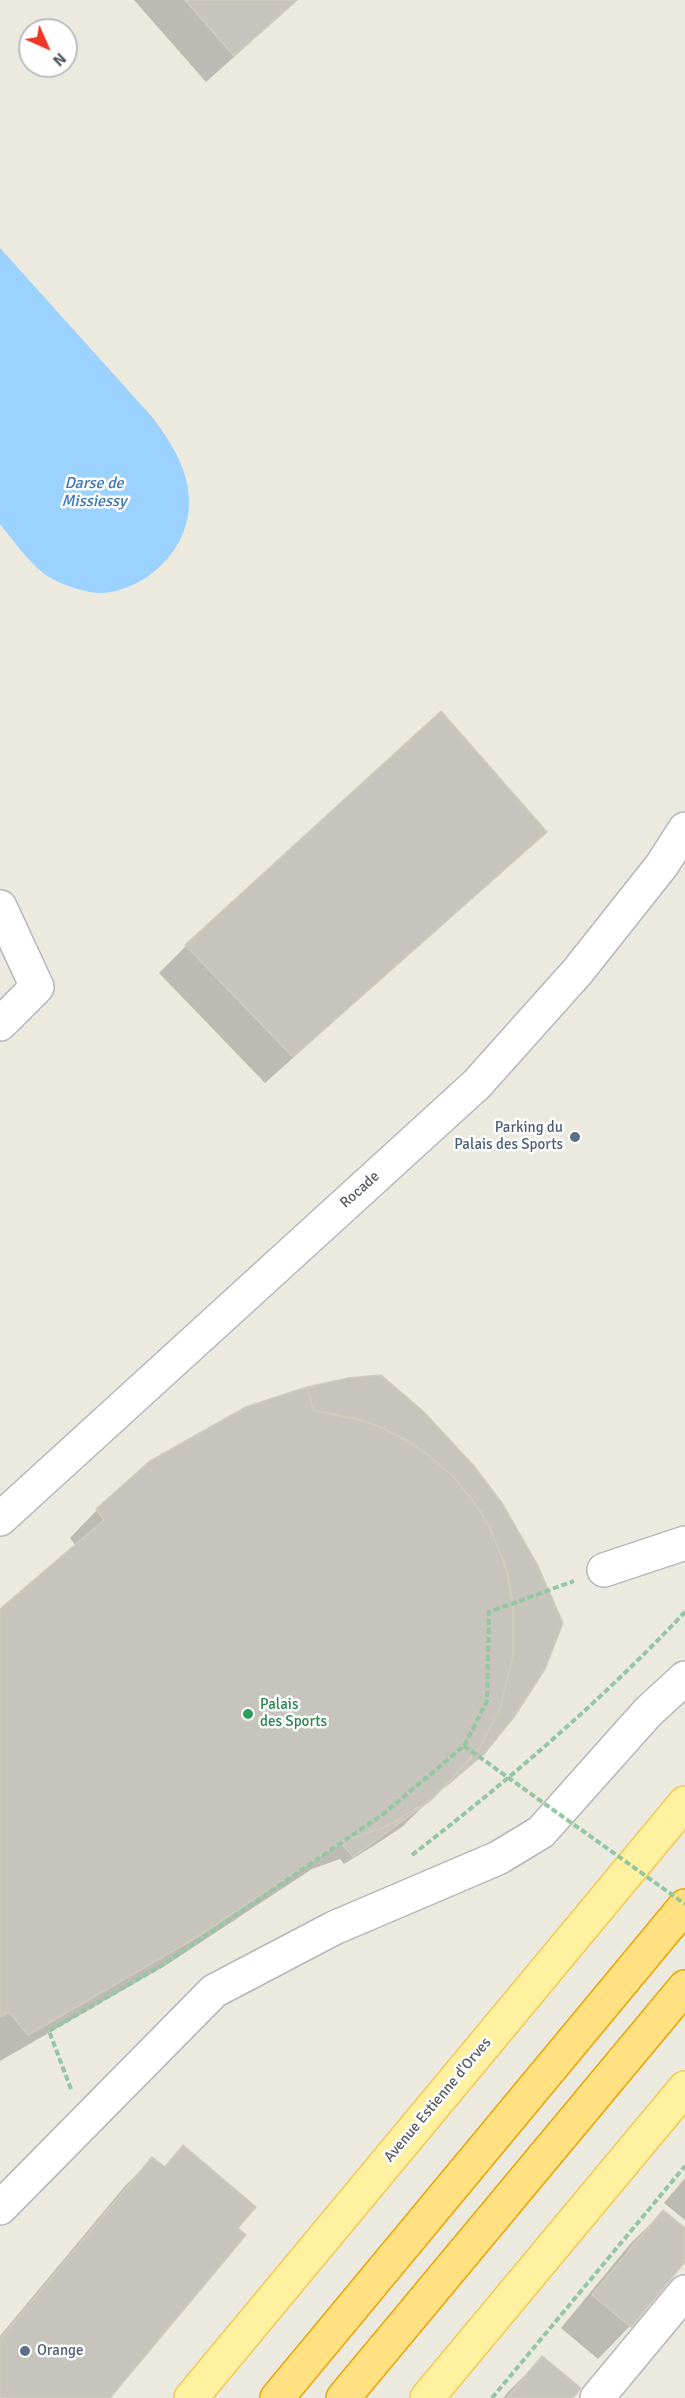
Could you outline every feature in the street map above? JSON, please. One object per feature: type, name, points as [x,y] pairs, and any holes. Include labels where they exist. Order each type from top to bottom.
[{"type":"highway","points":[[277,2398],[685,1905]]},
{"type":"highway","points":[[343,2398],[685,1987]]},
{"type":"main road","name":"Avenue Estienne d'Orves","points":[[190,2398],[685,1803]]},
{"type":"main road","points":[[427,2398],[685,2088]]},
{"type":"street","name":"Rocade","points":[[0,1519],[477,1084],[578,971],[662,865],[685,829]]},
{"type":"street","points":[[0,907],[38,987],[0,1024]]},
{"type":"street","points":[[604,1570],[685,1543]]},
{"type":"street","points":[[0,2208],[214,1991],[334,1928],[498,1858],[541,1832],[648,1712],[685,1678]]},
{"type":"street","points":[[597,2398],[685,2292]]},
{"type":"path","points":[[79,2087],[74,2095],[49,2031],[161,1966],[382,1815],[464,1746],[486,1701],[489,1612],[604,1570]]},
{"type":"path","points":[[409,1857],[470,1810],[622,1678],[685,1612]]},
{"type":"path","points":[[464,1746],[685,1905]]},
{"type":"path","points":[[492,2398],[685,2166]]},
{"type":"water","name":"Darse de Missiessy","points":[[0,248],[153,418],[173,448],[183,469],[189,493],[189,505],[187,521],[181,537],[173,551],[150,575],[120,590],[103,593],[88,592],[49,577],[31,562],[0,524]]},
{"type":"building","points":[[185,0],[297,0],[234,56]]},
{"type":"building","points":[[441,711],[547,832],[293,1057],[185,945]]},
{"type":"building","points":[[381,1375],[424,1412],[474,1466],[502,1503],[537,1564],[563,1623],[545,1669],[514,1717],[484,1754],[445,1787],[482,1743],[500,1708],[513,1656],[513,1605],[508,1575],[491,1529],[471,1498],[453,1476],[424,1452],[393,1433],[360,1419],[313,1410],[307,1387],[348,1378]]},
{"type":"building","name":"Palais des Sports","points":[[307,1387],[313,1410],[371,1423],[409,1441],[453,1476],[482,1513],[504,1560],[513,1605],[513,1656],[500,1708],[482,1743],[467,1763],[431,1800],[385,1827],[341,1842],[197,1937],[28,2035],[9,2012],[0,2017],[0,1609],[104,1520],[96,1509],[150,1461],[246,1407]]},
{"type":"building","points":[[431,1800],[353,1857],[343,1845],[348,1840],[407,1817]]},
{"type":"building","points":[[183,2145],[256,2207],[238,2228],[246,2235],[110,2398],[0,2398],[0,2339],[152,2157],[165,2167]]},
{"type":"building","points":[[663,2210],[685,2228],[685,2262],[631,2327],[592,2295]]},
{"type":"building","points":[[542,2356],[581,2388],[573,2398],[507,2398]]},
{"type":"place","name":"Parking du Palais des Sports","points":[[575,1137]]},
{"type":"place","name":"Palais des Sports","points":[[248,1714]]},
{"type":"place","name":"Orange","points":[[25,2351]]}]
